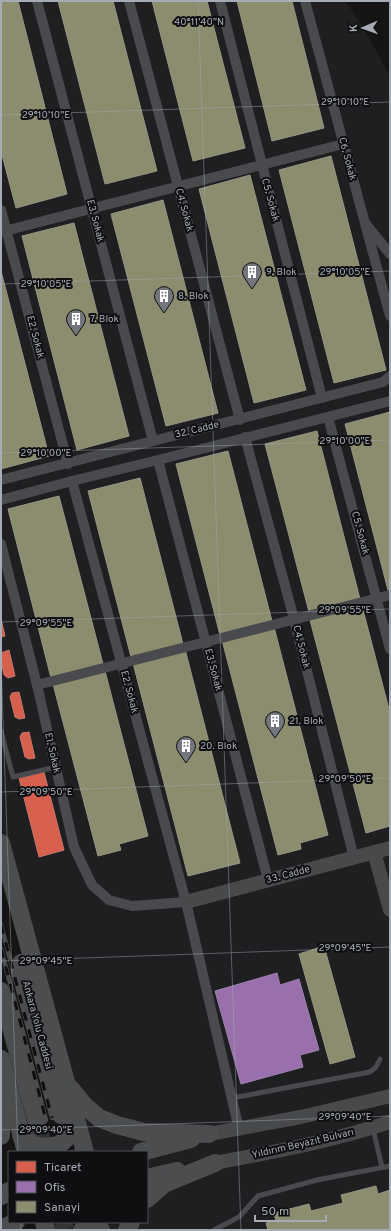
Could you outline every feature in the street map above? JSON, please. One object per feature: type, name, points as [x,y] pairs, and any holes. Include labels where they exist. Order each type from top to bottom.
[{"type":"highway","points":[[1,843],[67,1084],[70,1135],[59,1145],[44,1147],[23,1144],[1,1060]]},
{"type":"highway","name":"Ankara Yolu Caddesi","points":[[1,888],[69,1116]]},
{"type":"highway","points":[[1,991],[37,1123]]},
{"type":"highway","points":[[1,1060],[1,1136]]},
{"type":"highway","points":[[67,1084],[84,1105],[99,1118],[117,1125],[144,1132],[209,1134]]},
{"type":"highway","points":[[69,1116],[78,1144],[76,1151]]},
{"type":"highway","points":[[69,1116],[85,1151]]},
{"type":"highway","points":[[145,1151],[209,1134]]},
{"type":"highway","points":[[148,1178],[215,1163]]},
{"type":"highway","points":[[148,1198],[164,1184],[215,1163]]},
{"type":"highway","points":[[1,1229],[14,1223]]},
{"type":"main road","name":"33. Cadde","points":[[186,902],[390,848]]},
{"type":"main road","points":[[374,852],[390,910]]},
{"type":"main road","points":[[209,1134],[301,1117],[390,1096]]},
{"type":"main road","name":"Yıldırım Beyazıt Bulvarı","points":[[215,1163],[276,1152],[372,1128],[390,1122]]},
{"type":"street","name":"E3. Sokak","points":[[37,1],[153,441]]},
{"type":"street","name":"C4. Sokak","points":[[129,1],[240,420]]},
{"type":"street","name":"C5. Sokak","points":[[220,1],[322,398]]},
{"type":"street","name":"C6. Sokak","points":[[304,1],[390,316]]},
{"type":"street","points":[[4,232],[343,144]]},
{"type":"street","name":"E2. Sokak","points":[[1,210],[4,232],[68,464]]},
{"type":"street","points":[[364,221],[390,254]]},
{"type":"street","name":"32. Cadde","points":[[1,480],[240,420],[383,382],[390,376]]},
{"type":"street","name":"32. Cadde","points":[[1,500],[390,401]]},
{"type":"street","name":"C5. Sokak","points":[[328,417],[390,649]]},
{"type":"street","name":"C4. Sokak","points":[[245,438],[294,619],[354,858]]},
{"type":"street","name":"E3. Sokak","points":[[158,460],[268,880]]},
{"type":"street","name":"E2. Sokak","points":[[72,481],[186,902],[239,1129]]},
{"type":"street","name":"E1. Sokak","points":[[1,544],[56,767],[74,847],[92,885],[109,900],[132,906],[186,902]]},
{"type":"street","points":[[36,685],[390,594]]},
{"type":"lane","points":[[1,731],[13,777],[56,767]]},
{"type":"lane","points":[[232,1098],[370,1072],[376,1067],[380,1059]]},
{"type":"lane","points":[[372,1128],[382,1167]]},
{"type":"lane","points":[[214,1230],[239,1217],[258,1196],[317,1180],[390,1166]]},
{"type":"shaded area","points":[[1,1],[345,1],[364,28],[390,77],[390,1230],[110,1230],[107,1223],[148,1223],[148,1151],[88,1151],[81,1118],[1,825]]},
{"type":"building: Ticaret","points":[[1,619],[5,636],[1,637]]},
{"type":"building: Ticaret","points":[[9,650],[15,676],[8,678],[4,675],[1,653]]},
{"type":"building: Ticaret","points":[[19,692],[25,718],[19,719],[15,717],[10,697],[12,693]]},
{"type":"building: Ticaret","points":[[29,732],[35,758],[29,759],[25,757],[20,737],[22,733]]},
{"type":"building: Ticaret","points":[[44,772],[64,850],[39,857],[19,778]]},
{"type":"building: Ofis","points":[[277,973],[280,985],[299,979],[319,1050],[300,1055],[303,1067],[241,1084],[215,991]]},
{"type":"building: Sanayi","points":[[1,1],[18,1],[67,194],[16,208],[1,151]]},
{"type":"building: Sanayi","points":[[58,1],[113,1],[157,171],[105,184]]},
{"type":"building: Sanayi","points":[[152,1],[207,1],[245,148],[193,161]]},
{"type":"building: Sanayi","points":[[237,1],[292,1],[324,128],[272,141]]},
{"type":"building: Sanayi","points":[[331,156],[386,370],[334,383],[279,170]]},
{"type":"building: Sanayi","name":"9. Blok","points":[[250,175],[306,390],[254,403],[199,189]]},
{"type":"building: Sanayi","name":"8. Blok","points":[[163,200],[218,413],[166,426],[111,214]]},
{"type":"building: Sanayi","name":"7. Blok","points":[[74,223],[129,436],[77,450],[22,236]]},
{"type":"building: Sanayi","points":[[1,271],[49,456],[1,469]]},
{"type":"building: Sanayi","points":[[390,412],[390,593],[389,594],[345,424]]},
{"type":"building: Sanayi","points":[[317,431],[360,599],[309,612],[265,444]]},
{"type":"building: Sanayi","points":[[228,451],[272,621],[220,635],[176,464]]},
{"type":"building: Sanayi","points":[[140,478],[183,644],[131,657],[88,491]]},
{"type":"building: Sanayi","points":[[59,496],[103,664],[51,678],[8,509]]},
{"type":"building: Sanayi","points":[[362,606],[390,713],[390,820],[388,821],[390,826],[366,833],[310,620]]},
{"type":"building: Sanayi","name":"21. Blok","points":[[274,627],[328,835],[300,843],[301,849],[278,855],[222,640]]},
{"type":"building: Sanayi","name":"20. Blok","points":[[185,649],[240,863],[188,876],[133,663]]},
{"type":"building: Sanayi","points":[[105,671],[148,836],[119,844],[121,850],[98,856],[53,684]]},
{"type":"building: Sanayi","points":[[324,946],[355,1057],[330,1064],[299,954]]},
{"type":"building: Sanayi","points":[[376,1186],[378,1194],[390,1190],[390,1230],[268,1230],[266,1223],[276,1221],[274,1213],[309,1204],[311,1211],[343,1203],[341,1195]]},
{"type":"tunnel","points":[[37,1123],[45,1151]]},
{"type":"tunnel","points":[[64,1124],[71,1151]]},
{"type":"tunnel","points":[[63,1223],[65,1230]]},
{"type":"railway","points":[[1,925],[52,1118]]},
{"type":"railway","points":[[1,949],[46,1120]]},
{"type":"place","name":"9. Blok","points":[[252,289]]},
{"type":"place","name":"8. Blok","points":[[164,313]]},
{"type":"place","name":"7. Blok","points":[[76,336]]},
{"type":"place","name":"21. Blok","points":[[275,738]]},
{"type":"place","name":"20. Blok","points":[[186,763]]}]
